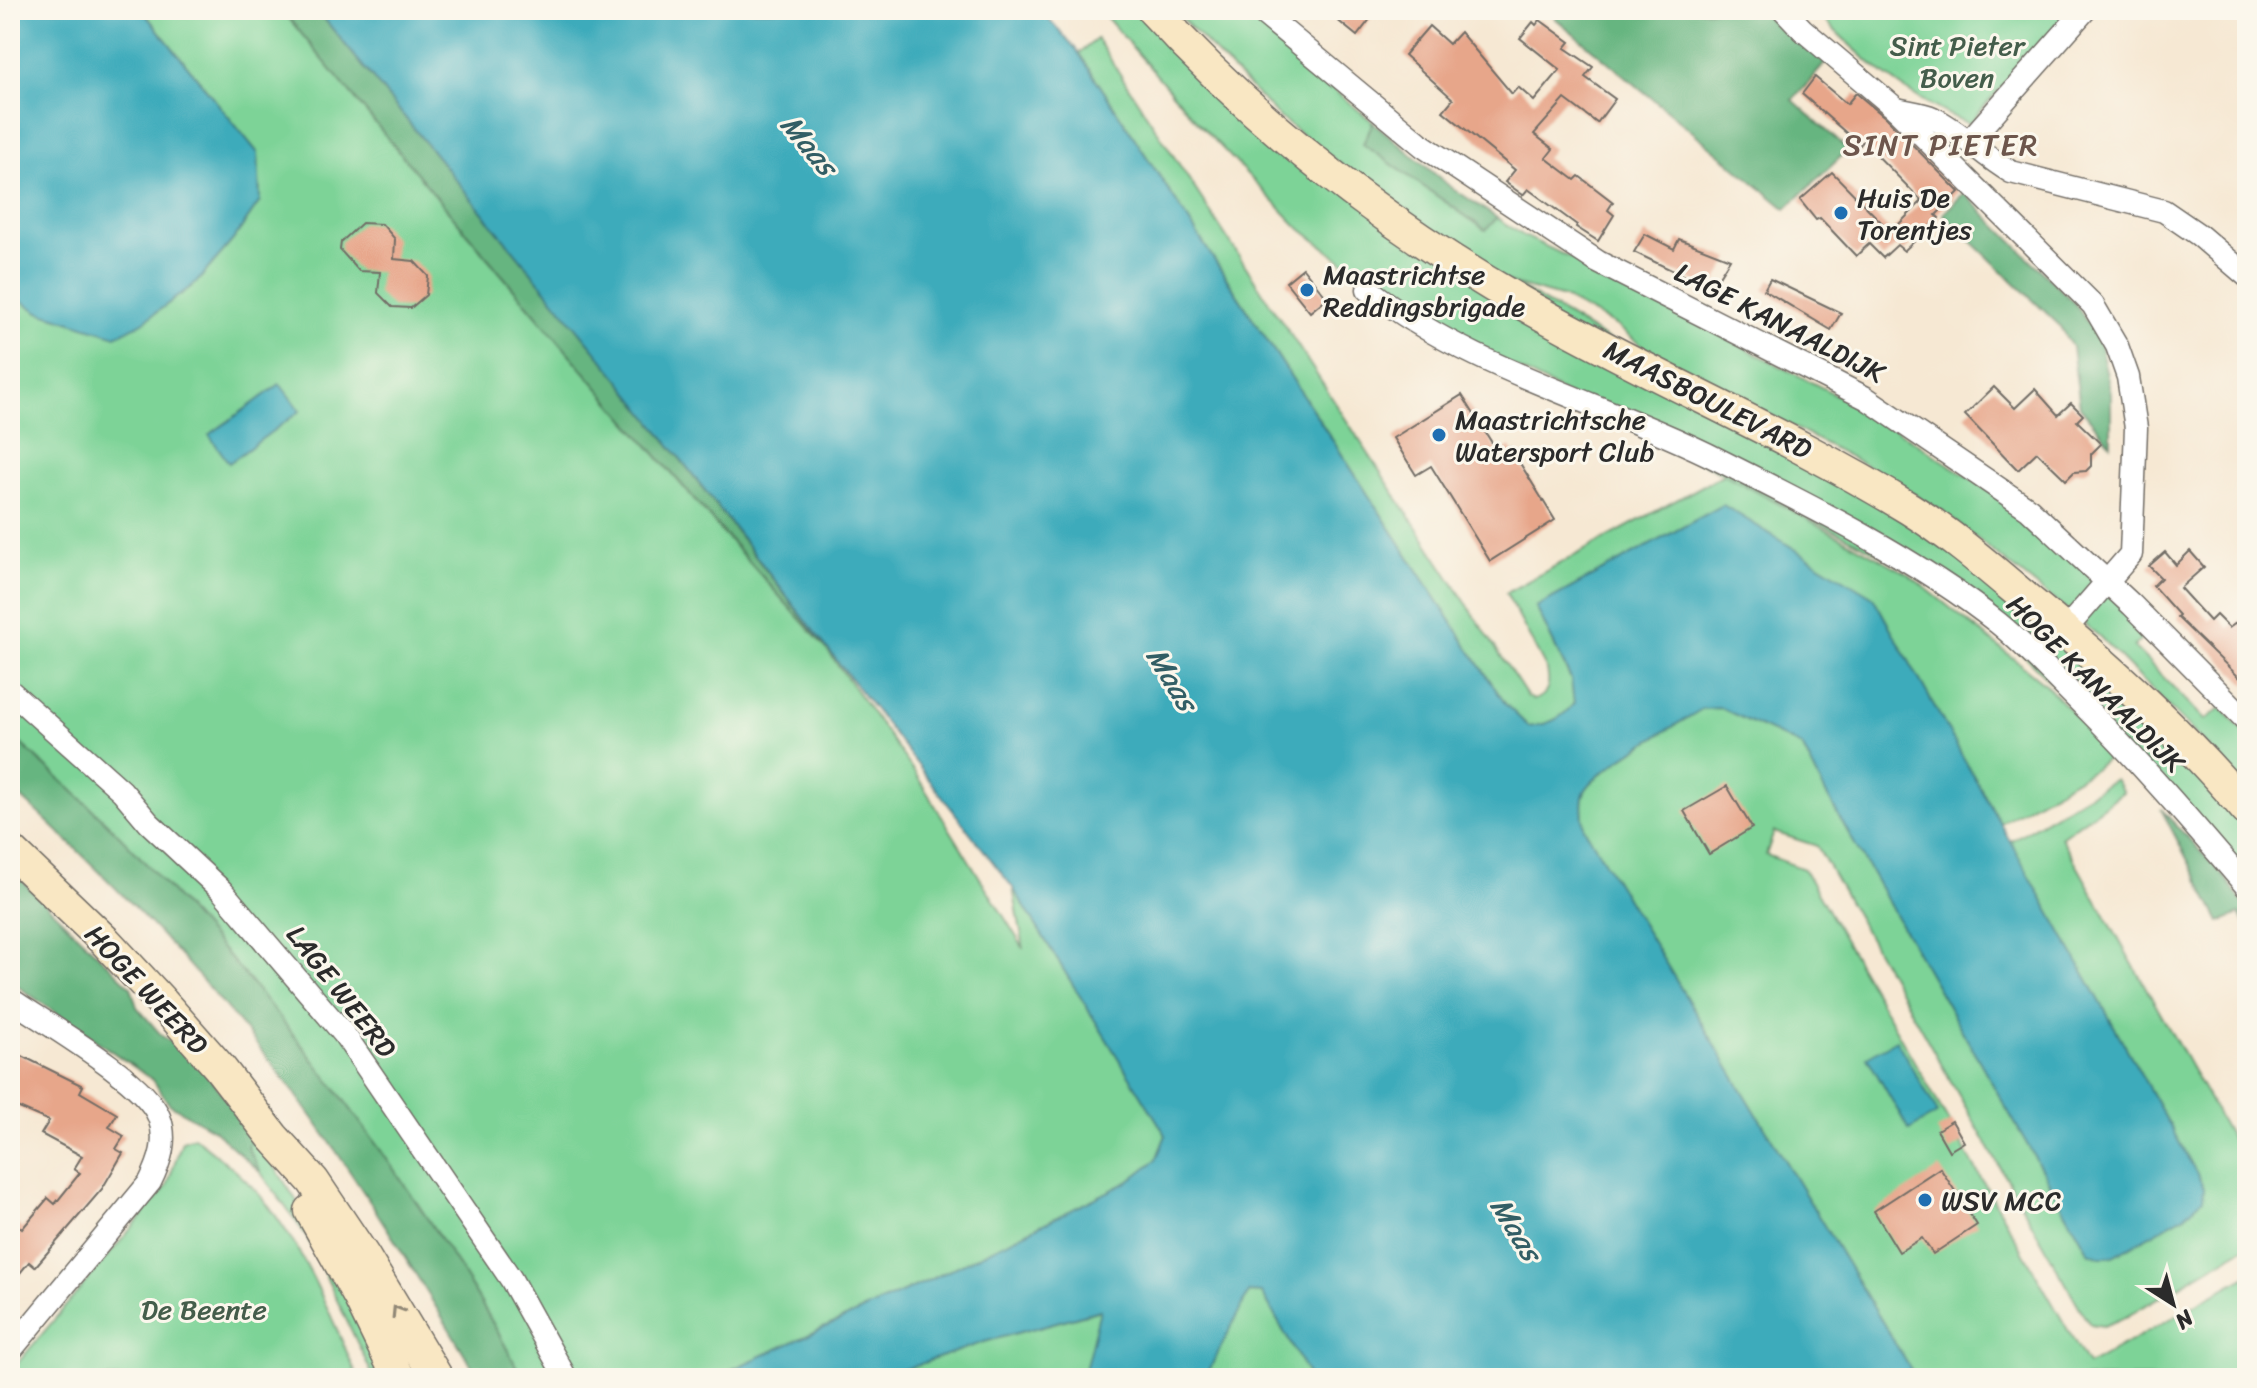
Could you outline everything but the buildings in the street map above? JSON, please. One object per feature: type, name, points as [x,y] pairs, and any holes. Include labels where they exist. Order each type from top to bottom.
[{"type":"street","name":"MAASBOULEVARD","points":[[1153,10],[1258,114],[1310,160],[1377,211],[1448,258],[1527,306],[1840,468],[1911,509],[1971,551],[2135,691],[2247,810]]},
{"type":"street","name":"LAGE KANAALDIJK","points":[[1259,10],[1423,146],[1598,262],[1866,398],[2029,509],[2108,582],[2247,721]]},
{"type":"street","points":[[1784,10],[1803,30],[1895,108],[2093,305],[2117,346],[2128,377],[2136,428],[2131,554],[2065,630]]},
{"type":"street","points":[[1969,141],[2085,10]]},
{"type":"street","points":[[1895,108],[1932,118],[2011,172],[2164,211],[2199,235],[2247,276]]},
{"type":"street","name":"HOGE KANAALDIJK","points":[[1368,289],[1391,307],[1460,348],[1719,460],[1880,546],[1957,594],[1998,623],[2034,655],[2116,738],[2247,887]]},
{"type":"street","name":"LAGE WEERD","points":[[10,691],[122,791],[149,823],[222,891],[344,1034],[511,1279],[566,1378]]},
{"type":"street","name":"HOGE WEERD","points":[[10,850],[96,932],[160,1000],[313,1181],[437,1378]]},
{"type":"street","points":[[10,999],[136,1086],[155,1107],[162,1126],[162,1148],[150,1182],[10,1351]]},
{"type":"street","name":"HOGE WEERD","points":[[273,1137],[360,1298],[399,1378]]},
{"type":"green space","points":[[142,10],[282,10],[495,267],[721,531],[825,647],[915,773],[1024,949],[1013,888],[1166,1135],[1156,1160],[1128,1182],[934,1278],[713,1378],[522,1378],[486,1312],[433,1227],[310,1056],[222,949],[117,833],[10,734],[10,294],[39,312],[78,324],[143,322],[196,283],[233,240],[260,201],[258,153]]},
{"type":"green space","points":[[282,10],[317,10],[618,378],[825,647],[550,332]]},
{"type":"green space","points":[[1100,10],[1136,10],[1260,133],[1902,515],[2034,614],[2221,798],[2247,829],[2247,874],[1963,596],[1455,337],[1392,299],[1297,226],[1200,125]]},
{"type":"green space","points":[[1173,10],[1250,10],[1335,91],[1373,122],[1363,144],[1485,230],[1497,218],[1524,236],[1871,413],[2027,516],[2149,631],[2134,647],[2205,720],[2221,708],[2247,735],[2247,790],[2099,636],[1942,511],[1858,461],[1648,351],[1617,326],[1564,298],[1510,283],[1416,222],[1279,117]]},
{"type":"green space","points":[[1560,10],[1779,10],[1830,58],[1793,100],[1848,150],[1786,209],[1555,18]]},
{"type":"green space","name":"Sint Pieter Boven","points":[[1815,10],[2071,10],[1969,124],[1925,102],[1886,75]]},
{"type":"green space","points":[[1097,39],[1527,696],[1534,700],[1545,692],[1547,670],[1506,593],[1724,474],[1907,573],[2045,684],[2112,755],[2094,769],[2000,823],[1873,597],[1536,607],[1571,680],[1574,703],[1554,720],[1529,727],[1506,705],[1079,53]]},
{"type":"green space","points":[[1373,122],[1448,185],[1497,218],[1486,230],[1363,144]]},
{"type":"green space","points":[[1964,193],[2075,304],[2099,340],[2111,393],[2111,444],[2080,407],[2072,347],[2059,325],[1943,214]]},
{"type":"green space","points":[[1721,708],[1802,746],[1825,792],[2089,1252],[2100,1257],[2111,1257],[2185,1215],[2197,1174],[2010,841],[2115,779],[2123,792],[2061,837],[2247,1167],[2247,1246],[2124,1318],[2103,1326],[2091,1324],[2085,1317],[1817,846],[1774,832],[1766,855],[1804,869],[2088,1365],[2245,1277],[2247,1378],[1916,1378],[1584,828],[1583,799],[1592,782],[1702,709]]},
{"type":"green space","points":[[10,734],[142,860],[222,949],[310,1056],[433,1227],[486,1312],[522,1378],[479,1378],[356,1181],[280,1073],[170,945],[92,864],[10,787]]},
{"type":"green space","points":[[2161,809],[2227,880],[2247,909],[2247,927],[2239,914],[2220,922]]},
{"type":"green space","points":[[10,869],[131,987],[137,1007],[162,1036],[194,1058],[253,1133],[248,1148],[261,1173],[214,1130],[169,1104],[153,1080],[10,981]]},
{"type":"green space","points":[[253,1133],[316,1231],[390,1378],[374,1378],[307,1237],[247,1148]]},
{"type":"green space","name":"De Beente","points":[[194,1137],[247,1182],[278,1219],[316,1285],[358,1378],[10,1378],[10,1372],[167,1186],[182,1141]]},
{"type":"green space","points":[[1248,1292],[1262,1293],[1310,1378],[1205,1378]]},
{"type":"green space","points":[[1101,1310],[1083,1378],[879,1378],[984,1342]]},
{"type":"water","points":[[10,10],[142,10],[258,153],[260,201],[233,240],[196,283],[143,322],[116,336],[39,312],[10,294]]},
{"type":"water","name":"Maas","points":[[317,10],[1041,10],[1076,49],[1506,705],[1529,727],[1554,720],[1574,703],[1571,679],[1536,607],[1723,505],[1873,597],[2197,1174],[2204,1188],[2203,1199],[2185,1215],[2111,1257],[2100,1257],[2089,1252],[1825,792],[1802,746],[1721,708],[1702,709],[1621,759],[1592,782],[1583,799],[1584,828],[1916,1378],[1310,1378],[1262,1293],[1249,1292],[1205,1378],[1083,1378],[1100,1310],[984,1342],[879,1378],[713,1378],[934,1278],[1128,1182],[1156,1160],[1166,1135],[1013,888],[618,378]]},
{"type":"water","points":[[280,384],[300,411],[229,463],[209,435]]},
{"type":"water","points":[[1896,1040],[1938,1113],[1909,1130],[1867,1057]]},
{"type":"place","name":"Huis De Torentjes","points":[[1841,213]]},
{"type":"place","name":"Maastrichtse Reddingsbrigade","points":[[1307,290]]},
{"type":"place","name":"Maastrichtsche Watersport Club","points":[[1439,435]]},
{"type":"place","name":"WSV MCC","points":[[1925,1200]]},
{"type":"district","name":"SINT PIETER","points":[[1941,145]]}]
